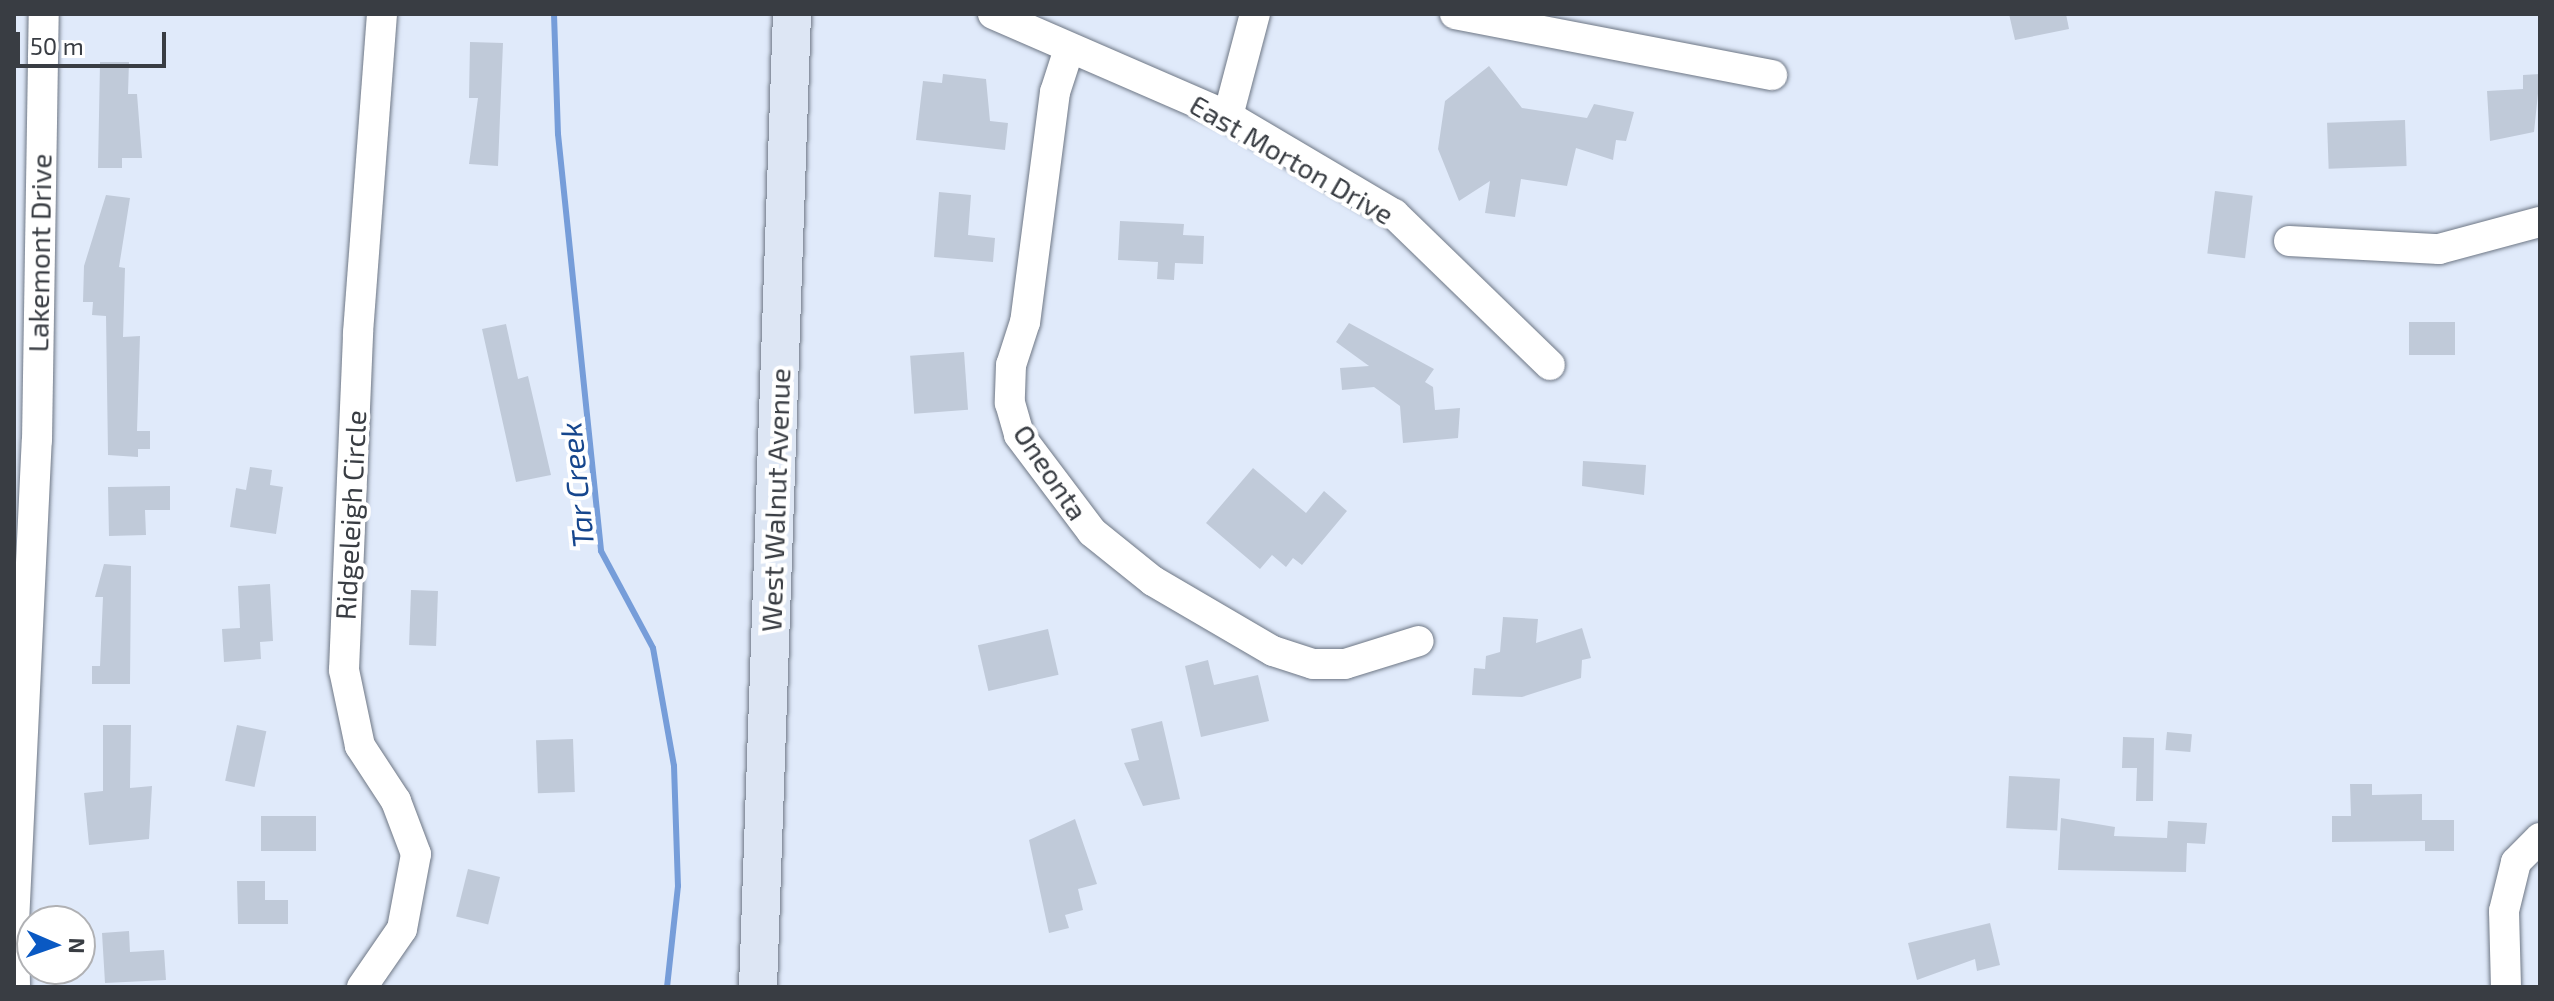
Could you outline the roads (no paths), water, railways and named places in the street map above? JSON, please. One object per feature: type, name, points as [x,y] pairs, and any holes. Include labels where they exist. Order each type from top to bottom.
[{"type":"main road","name":"West Walnut Avenue","points":[[758,987],[792,14]]},
{"type":"street","name":"Lakemont Drive","points":[[14,923],[26,306],[44,14]]},
{"type":"street","name":"Ridgeleigh Circle","points":[[362,987],[402,929],[416,854],[396,801],[360,746],[344,670],[358,333],[382,14]]},
{"type":"street","name":"East Morton Drive","points":[[993,14],[1228,116],[1394,214],[1550,365]]},
{"type":"street","points":[[1228,116],[1255,14]]},
{"type":"street","points":[[1455,14],[1772,75]]},
{"type":"street","name":"Oneonta","points":[[1069,49],[1055,92],[1025,322],[1011,365],[1010,403],[1019,435],[1092,532],[1153,581],[1273,651],[1313,664],[1345,664],[1419,641]]},
{"type":"street","points":[[2289,241],[2439,249],[2540,222]]},
{"type":"street","points":[[2506,987],[2507,899],[2516,862],[2540,838]]},
{"type":"street","points":[[14,933],[15,987]]},
{"type":"waterway","name":"Tar Creek","points":[[554,14],[558,134],[601,551],[653,648],[674,766],[678,886],[667,987]]}]
